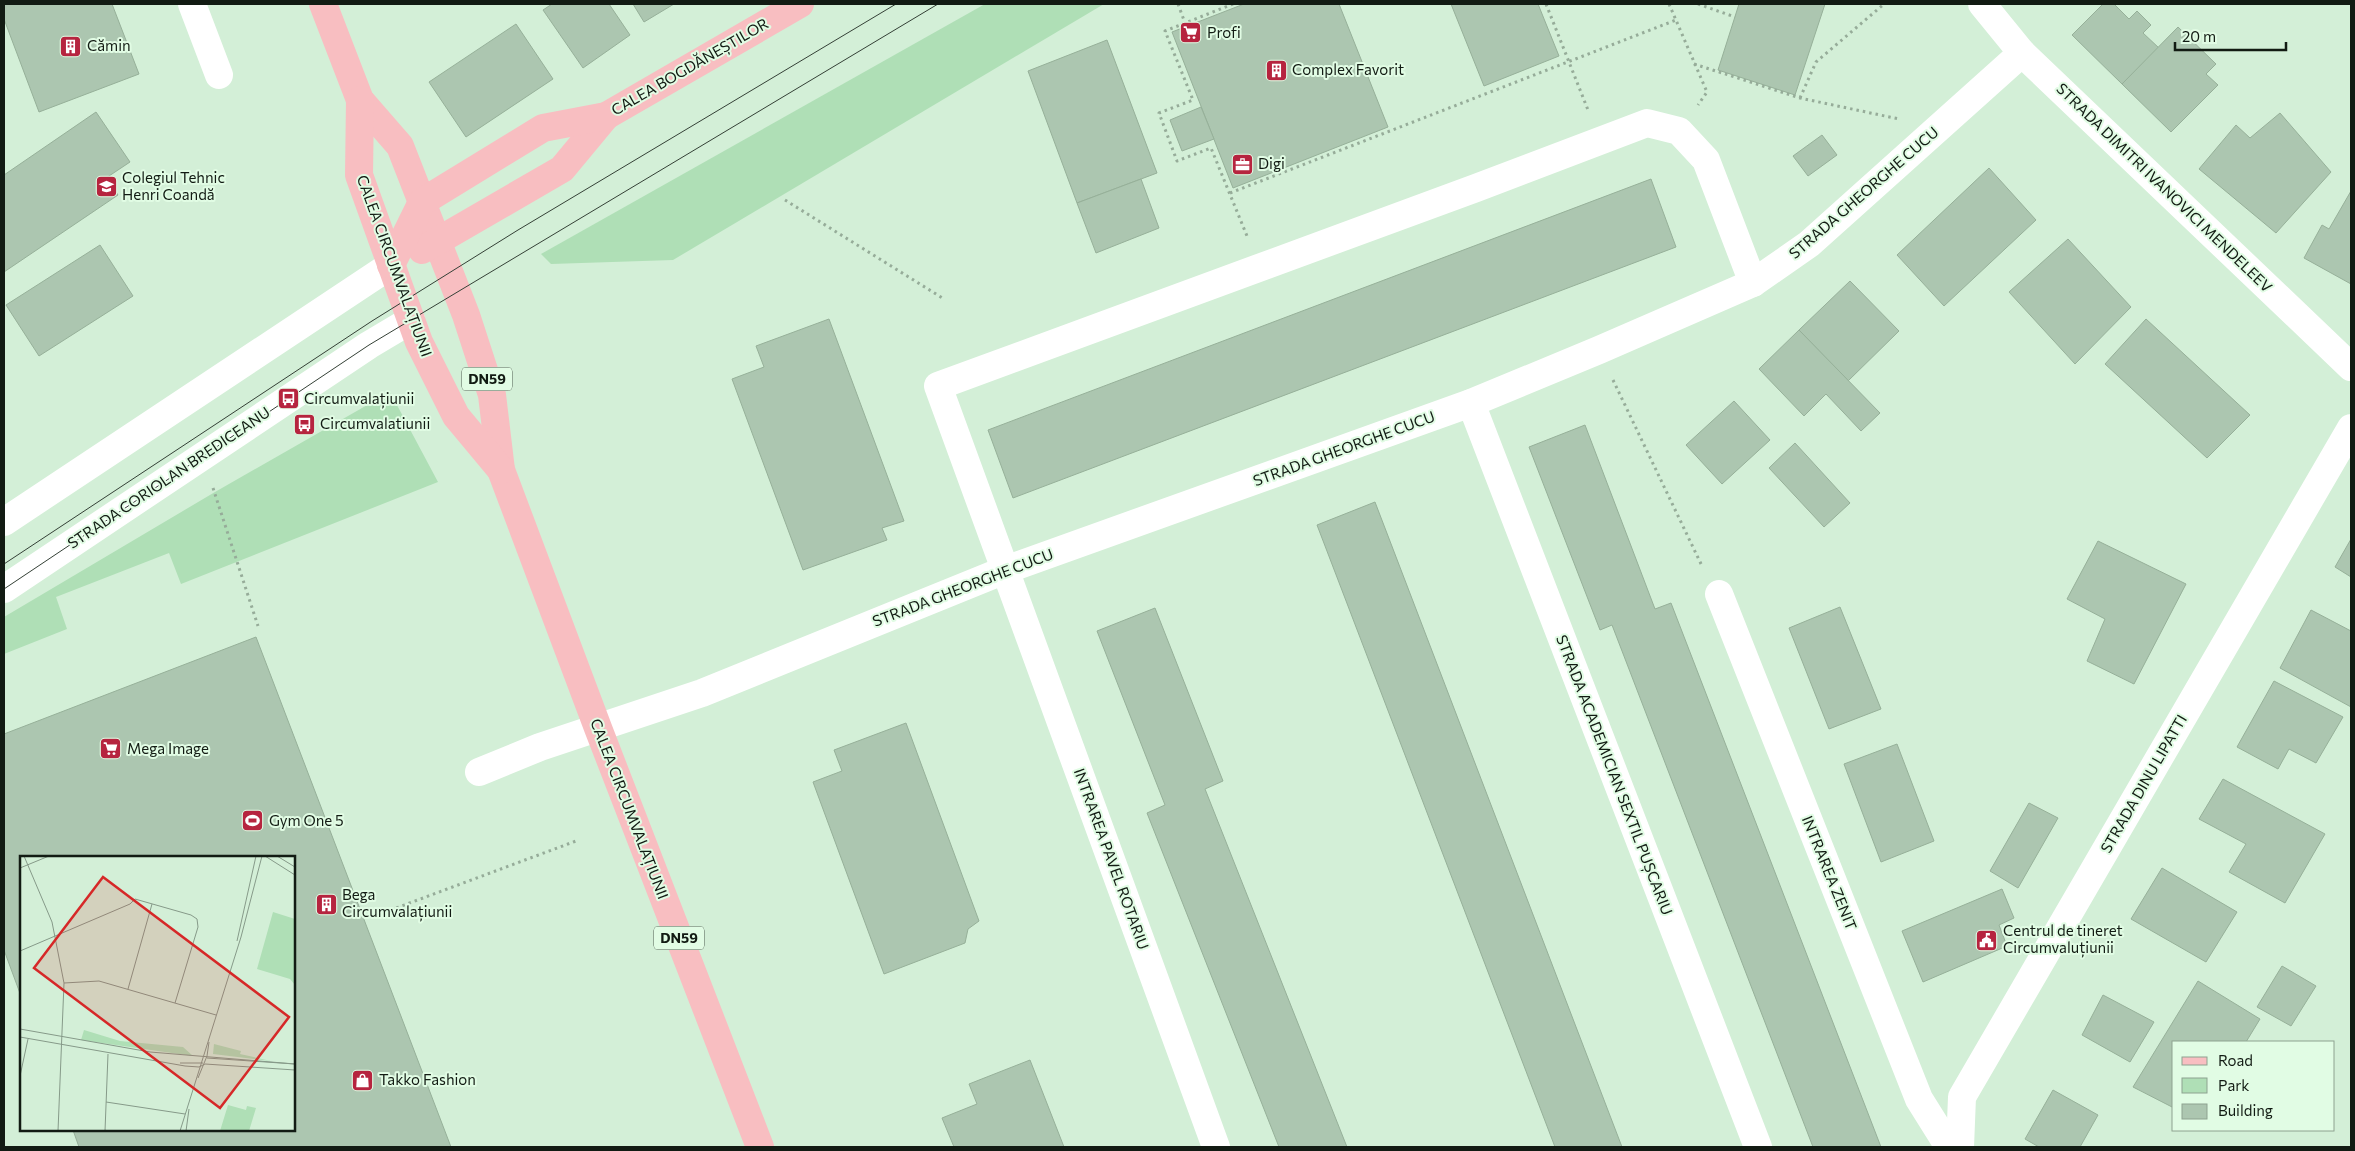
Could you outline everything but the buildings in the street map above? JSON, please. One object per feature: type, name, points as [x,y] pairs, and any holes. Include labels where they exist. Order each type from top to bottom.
[{"type":"main road","name":"CALEA CIRCUMVALAȚIUNII","points":[[323,4],[360,100],[400,146],[466,315],[492,395],[501,470],[598,728],[760,1147]]},
{"type":"main road","name":"CALEA BOGDĂNEȘTILOR","points":[[422,202],[542,128],[606,116],[800,4]]},
{"type":"main road","name":"CALEA CIRCUMVALAȚIUNII","points":[[360,100],[359,175],[419,342],[456,416],[501,470]]},
{"type":"main road","name":"CALEA BOGDĂNEȘTILOR","points":[[391,265],[438,243],[562,169],[606,116]]},
{"type":"main road","points":[[391,265],[422,202]]},
{"type":"street","points":[[192,4],[219,75]]},
{"type":"street","name":"STRADA DIMITRI IVANOVICI MENDELEEV","points":[[1982,4],[2022,52],[2351,368]]},
{"type":"street","name":"STRADA GHEORGHE CUCU","points":[[479,772],[538,748],[702,693],[1005,570],[1470,403],[1599,350],[1753,283],[1809,244],[2022,52]]},
{"type":"street","points":[[1259,267],[1647,123],[1679,131],[1706,160],[1753,283]]},
{"type":"street","points":[[4,522],[391,265]]},
{"type":"street","name":"INTRAREA PAVEL ROTARIU","points":[[1216,1147],[938,386],[1259,267]]},
{"type":"street","name":"STRADA CORIOLAN BREDICEANU","points":[[4,589],[369,345],[411,320]]},
{"type":"street","name":"STRADA ACADEMICIAN SEXTIL PUȘCARIU","points":[[1470,403],[1758,1147]]},
{"type":"street","name":"STRADA DINU LIPATTI","points":[[1960,1147],[1962,1097],[2351,428]]},
{"type":"street","name":"INTRAREA ZENIT","points":[[1719,594],[1919,1099],[1949,1147]]},
{"type":"path","points":[[1178,4],[1185,23]]},
{"type":"path","points":[[1234,4],[1165,31],[1193,100],[1159,114],[1177,161],[1211,148],[1259,267]]},
{"type":"path","points":[[1546,4],[1600,141]]},
{"type":"path","points":[[1669,4],[1707,92],[1679,131]]},
{"type":"path","points":[[1698,4],[1735,17]]},
{"type":"path","points":[[1800,98],[1816,62],[1884,4]]},
{"type":"path","points":[[1230,193],[1676,20]]},
{"type":"path","points":[[1694,64],[1800,98],[1938,128]]},
{"type":"path","points":[[785,200],[944,299]]},
{"type":"path","points":[[1599,350],[1706,576],[1719,594]]},
{"type":"path","points":[[213,486],[258,626]]},
{"type":"path","points":[[372,917],[576,841]]},
{"type":"green space","points":[[985,4],[1104,4],[673,260],[551,264],[541,254]]},
{"type":"green space","points":[[390,392],[438,482],[181,584],[169,553],[56,597],[67,629],[4,654],[4,617],[215,492]]},
{"type":"tram line","points":[[4,564],[372,321],[518,230],[896,4]]},
{"type":"tram line","points":[[4,589],[369,345],[938,4]]},
{"type":"place","name":"Profi","points":[[1191,33]]},
{"type":"place","name":"Cămin","points":[[71,46]]},
{"type":"place","name":"Complex Favorit","points":[[1276,70]]},
{"type":"place","name":"Digi","points":[[1242,164]]},
{"type":"place","name":"Colegiul Tehnic Henri Coandă","points":[[106,187]]},
{"type":"place","name":"Circumvalațiunii","points":[[288,399]]},
{"type":"place","name":"Circumvalatiunii","points":[[304,424]]},
{"type":"place","name":"Mega Image","points":[[111,749]]},
{"type":"place","name":"Gym One 5","points":[[253,821]]},
{"type":"place","name":"Bega Circumvalațiunii","points":[[326,904]]},
{"type":"place","name":"Centrul de tineret Circumvaluțiunii","points":[[1987,940]]},
{"type":"place","name":"Takko Fashion","points":[[363,1080]]}]
